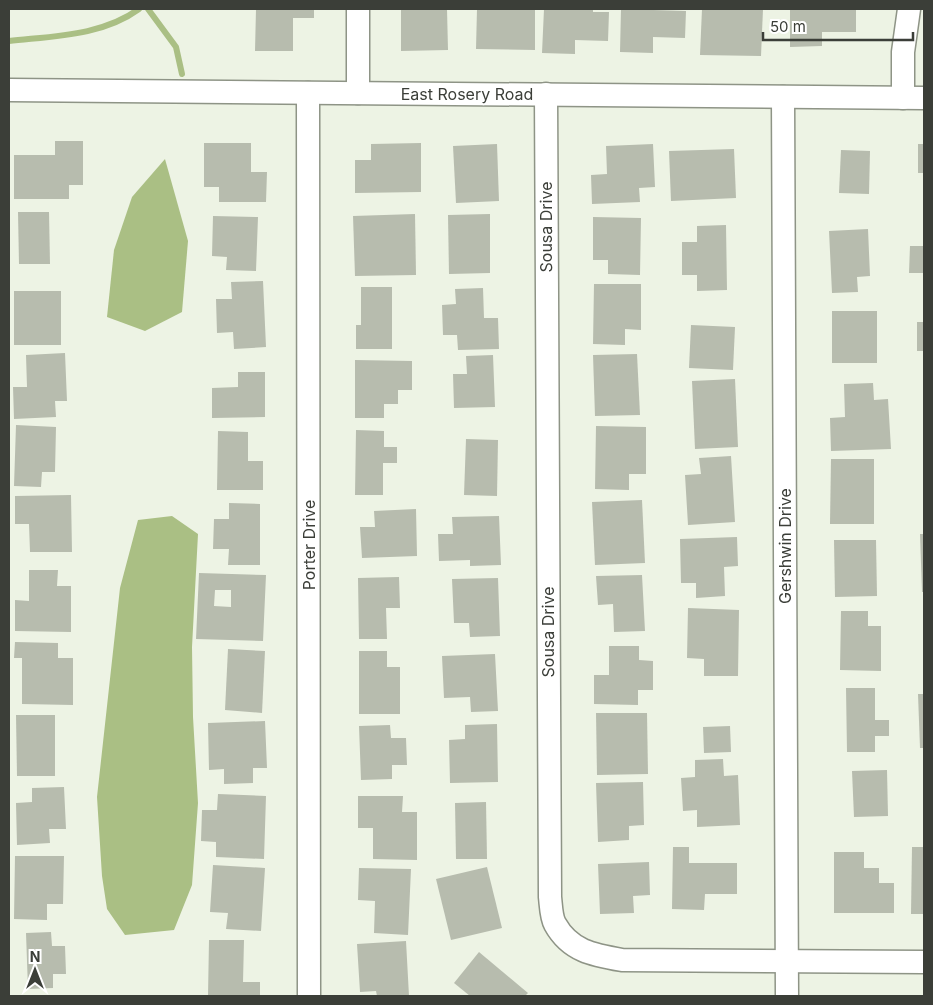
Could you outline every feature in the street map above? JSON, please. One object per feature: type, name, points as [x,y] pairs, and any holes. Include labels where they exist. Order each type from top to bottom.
[{"type":"street","points":[[358,9],[358,93]]},
{"type":"street","points":[[909,9],[903,52],[913,98]]},
{"type":"street","name":"East Rosery Road","points":[[9,90],[913,98]]},
{"type":"street","name":"Porter Drive","points":[[308,93],[309,996]]},
{"type":"street","name":"Sousa Drive","points":[[546,94],[550,897],[554,923],[571,944],[594,955],[622,960],[924,962]]},
{"type":"street","name":"Gershwin Drive","points":[[783,97],[787,996]]},
{"type":"shaded area","points":[[165,159],[188,241],[182,312],[145,331],[107,317],[114,250],[132,197]]},
{"type":"shaded area","points":[[172,516],[198,534],[192,647],[193,717],[198,803],[192,885],[174,930],[125,935],[107,909],[102,876],[97,797],[120,588],[138,520]]},
{"type":"building","points":[[256,9],[314,9],[314,18],[293,18],[293,51],[255,51]]},
{"type":"building","points":[[401,9],[447,9],[448,50],[401,51]]},
{"type":"building","points":[[477,9],[535,9],[535,50],[476,49]]},
{"type":"building","points":[[544,9],[593,9],[593,12],[609,12],[608,41],[575,40],[575,54],[542,53]]},
{"type":"building","points":[[621,9],[686,11],[685,38],[653,37],[653,53],[620,52]]},
{"type":"building","points":[[702,9],[763,9],[761,56],[700,55]]},
{"type":"building","points":[[790,9],[856,9],[856,32],[822,32],[822,46],[790,47]]},
{"type":"building","points":[[55,141],[83,141],[83,185],[69,185],[69,199],[14,199],[14,155],[55,155]]},
{"type":"building","points":[[204,143],[251,143],[251,172],[267,172],[266,202],[219,202],[219,187],[204,187]]},
{"type":"building","points":[[421,143],[421,192],[355,193],[355,160],[371,160],[371,144]]},
{"type":"building","points":[[497,144],[499,201],[456,203],[453,146]]},
{"type":"building","points":[[653,144],[655,187],[639,188],[640,202],[592,204],[591,175],[607,174],[606,146]]},
{"type":"building","points":[[918,144],[924,144],[924,173],[918,173]]},
{"type":"building","points":[[734,149],[736,198],[671,201],[669,151]]},
{"type":"building","points":[[841,150],[870,151],[869,194],[839,193]]},
{"type":"building","points":[[18,212],[49,212],[50,264],[19,264]]},
{"type":"building","points":[[415,214],[416,275],[355,276],[353,216]]},
{"type":"building","points":[[490,214],[490,273],[449,274],[448,215]]},
{"type":"building","points":[[213,216],[258,217],[256,271],[226,270],[227,257],[212,256]]},
{"type":"building","points":[[593,217],[641,218],[640,275],[608,274],[608,260],[593,260]]},
{"type":"building","points":[[726,225],[727,290],[697,291],[697,275],[682,275],[682,242],[697,242],[697,226]]},
{"type":"building","points":[[868,229],[870,276],[857,277],[858,292],[832,293],[829,231]]},
{"type":"building","points":[[910,246],[924,246],[924,273],[909,273]]},
{"type":"building","points":[[263,281],[266,347],[234,349],[233,332],[217,333],[216,299],[232,299],[231,282]]},
{"type":"building","points":[[594,284],[641,284],[641,330],[625,329],[625,345],[593,344]]},
{"type":"building","points":[[361,287],[392,287],[392,349],[356,349],[356,325],[361,325]]},
{"type":"building","points":[[483,288],[484,318],[498,318],[499,349],[458,350],[457,335],[443,335],[442,305],[456,304],[455,289]]},
{"type":"building","points":[[14,291],[61,291],[61,345],[14,345]]},
{"type":"building","points":[[832,311],[877,311],[877,363],[832,363]]},
{"type":"building","points":[[917,322],[924,322],[924,351],[917,351]]},
{"type":"building","points":[[691,325],[735,327],[733,370],[689,368]]},
{"type":"building","points":[[65,353],[67,401],[55,401],[56,417],[14,419],[13,387],[27,387],[26,355]]},
{"type":"building","points":[[637,354],[640,415],[595,416],[593,355]]},
{"type":"building","points":[[493,355],[495,407],[454,408],[453,374],[467,374],[466,356]]},
{"type":"building","points":[[355,360],[412,361],[412,390],[398,390],[398,404],[384,404],[384,418],[355,418]]},
{"type":"building","points":[[238,372],[265,372],[265,417],[212,418],[212,388],[238,387]]},
{"type":"building","points":[[735,379],[738,447],[695,449],[692,381]]},
{"type":"building","points":[[873,383],[874,400],[888,399],[891,449],[831,451],[830,418],[845,417],[844,384]]},
{"type":"building","points":[[16,425],[56,427],[55,472],[42,472],[41,487],[14,486]]},
{"type":"building","points":[[596,426],[646,427],[646,474],[629,474],[629,490],[595,489]]},
{"type":"building","points":[[356,430],[384,431],[384,447],[397,447],[397,463],[383,463],[383,495],[355,495]]},
{"type":"building","points":[[218,431],[248,432],[248,461],[263,461],[263,490],[217,490]]},
{"type":"building","points":[[466,439],[498,440],[497,496],[464,495]]},
{"type":"building","points":[[731,456],[735,522],[688,525],[685,475],[701,474],[699,458]]},
{"type":"building","points":[[831,459],[874,459],[874,524],[830,524]]},
{"type":"building","points":[[71,495],[72,552],[30,552],[29,524],[15,524],[15,496]]},
{"type":"building","points":[[642,500],[645,563],[595,565],[592,502]]},
{"type":"building","points":[[229,503],[260,504],[260,565],[228,565],[229,549],[213,549],[214,519],[229,519]]},
{"type":"building","points":[[416,509],[417,556],[362,558],[360,527],[375,527],[374,511]]},
{"type":"building","points":[[499,516],[501,565],[470,566],[470,560],[439,561],[438,534],[453,534],[452,517]]},
{"type":"building","points":[[920,534],[924,534],[924,592],[922,592]]},
{"type":"building","points":[[737,537],[738,566],[724,567],[725,596],[696,598],[696,583],[681,583],[680,539]]},
{"type":"building","points":[[834,540],[876,540],[877,596],[835,597]]},
{"type":"building","points":[[29,570],[58,570],[57,586],[71,586],[71,632],[15,631],[15,600],[29,601]]},
{"type":"building","points":[[199,573],[266,575],[263,641],[196,639]],"holes":[[[215,590],[231,590],[231,607],[214,606]]]},
{"type":"building","points":[[642,575],[645,631],[614,632],[613,604],[598,605],[596,576]]},
{"type":"building","points":[[399,577],[400,608],[386,608],[387,639],[359,639],[358,578]]},
{"type":"building","points":[[498,578],[500,636],[470,637],[469,623],[454,623],[452,579]]},
{"type":"building","points":[[688,608],[739,610],[738,676],[704,676],[704,659],[687,658]]},
{"type":"building","points":[[841,611],[868,611],[868,626],[881,626],[881,671],[840,670]]},
{"type":"building","points":[[15,642],[58,643],[58,658],[73,658],[73,705],[22,704],[22,658],[14,658]]},
{"type":"building","points":[[609,646],[639,646],[639,660],[653,661],[653,690],[638,690],[638,705],[594,704],[594,675],[609,675]]},
{"type":"building","points":[[228,649],[265,651],[262,713],[225,710]]},
{"type":"building","points":[[359,651],[387,651],[387,667],[400,667],[400,714],[359,714]]},
{"type":"building","points":[[495,654],[498,711],[471,712],[470,697],[444,698],[442,656]]},
{"type":"building","points":[[846,688],[875,688],[875,720],[889,720],[889,736],[875,736],[875,752],[847,752]]},
{"type":"building","points":[[918,694],[924,694],[924,748],[920,748]]},
{"type":"building","points":[[596,713],[647,713],[648,774],[597,775]]},
{"type":"building","points":[[16,715],[55,715],[55,776],[17,776]]},
{"type":"building","points":[[265,721],[267,768],[253,768],[253,783],[224,784],[224,769],[209,770],[208,723]]},
{"type":"building","points":[[497,724],[498,782],[450,783],[449,740],[465,739],[465,725]]},
{"type":"building","points":[[390,725],[391,738],[406,738],[407,765],[392,765],[392,779],[361,780],[359,726]]},
{"type":"building","points":[[730,726],[731,752],[704,753],[703,727]]},
{"type":"building","points":[[723,759],[724,776],[738,775],[740,825],[697,827],[697,810],[683,811],[681,778],[695,777],[695,760]]},
{"type":"building","points":[[887,770],[888,816],[854,817],[852,771]]},
{"type":"building","points":[[643,782],[644,825],[629,826],[629,840],[598,842],[596,783]]},
{"type":"building","points":[[64,787],[66,829],[49,829],[50,843],[17,845],[16,803],[32,802],[32,788]]},
{"type":"building","points":[[218,794],[266,796],[264,859],[216,857],[216,842],[201,841],[202,810],[217,810]]},
{"type":"building","points":[[358,796],[403,796],[402,812],[417,812],[417,860],[373,859],[373,828],[358,828]]},
{"type":"building","points":[[486,802],[487,859],[456,859],[455,803]]},
{"type":"building","points":[[673,847],[689,847],[689,863],[737,863],[737,894],[705,894],[704,910],[672,909]]},
{"type":"building","points":[[912,847],[924,847],[924,914],[911,914]]},
{"type":"building","points":[[834,852],[864,852],[864,868],[879,868],[879,883],[894,883],[894,913],[834,913]]},
{"type":"building","points":[[15,856],[64,856],[63,904],[47,904],[47,920],[14,919]]},
{"type":"building","points":[[649,862],[650,895],[633,896],[634,913],[600,914],[598,864]]},
{"type":"building","points":[[213,865],[265,868],[261,931],[226,929],[228,913],[210,912]]},
{"type":"building","points":[[487,867],[502,928],[451,940],[436,879]]},
{"type":"building","points":[[359,868],[411,869],[408,935],[374,933],[375,901],[358,900]]},
{"type":"building","points":[[51,932],[52,946],[65,946],[66,974],[53,974],[53,988],[28,989],[26,933]]},
{"type":"building","points":[[209,940],[244,940],[243,982],[260,982],[260,996],[208,996]]},
{"type":"building","points":[[406,941],[409,996],[377,996],[376,991],[360,992],[357,944]]},
{"type":"building","points":[[479,952],[528,993],[525,996],[470,996],[454,983]]},
{"type":"waterway","points":[[9,41],[60,36],[93,30],[125,18],[139,9]]},
{"type":"waterway","points":[[148,9],[176,47],[182,74]]}]
